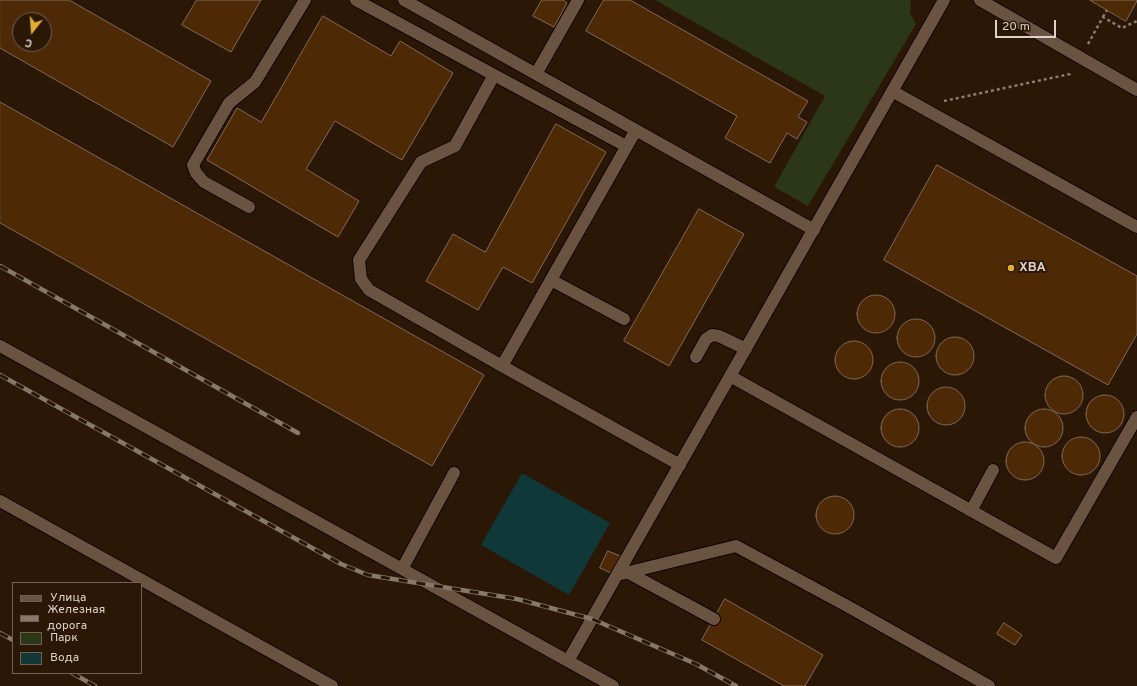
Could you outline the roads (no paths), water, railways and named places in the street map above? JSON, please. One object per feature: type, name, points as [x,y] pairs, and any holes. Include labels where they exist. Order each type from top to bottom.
[{"type":"lane","points":[[249,207],[204,182],[196,173],[193,165],[229,103],[254,82],[305,0]]},
{"type":"lane","points":[[356,0],[626,146]]},
{"type":"lane","points":[[404,0],[814,230]]},
{"type":"lane","points":[[536,74],[578,0]]},
{"type":"lane","points":[[568,661],[622,573],[730,376],[944,0]]},
{"type":"lane","points":[[980,0],[1137,90]]},
{"type":"lane","points":[[494,75],[455,146],[421,162],[359,260],[361,279],[369,290],[680,465]]},
{"type":"lane","points":[[892,91],[1137,227]]},
{"type":"lane","points":[[502,366],[636,130]]},
{"type":"lane","points":[[551,280],[624,319]]},
{"type":"lane","points":[[696,357],[706,339],[712,335],[719,336],[746,349]]},
{"type":"lane","points":[[0,346],[613,686]]},
{"type":"lane","points":[[730,376],[1056,558],[1137,416]]},
{"type":"lane","points":[[971,511],[993,470]]},
{"type":"lane","points":[[402,569],[454,473]]},
{"type":"lane","points":[[0,501],[332,686]]},
{"type":"lane","points":[[622,573],[736,546],[856,611],[989,686]]},
{"type":"lane","points":[[622,573],[714,619]]},
{"type":"water","points":[[522,473],[610,523],[569,595],[481,545]]},
{"type":"railway","points":[[0,266],[298,433]]},
{"type":"railway","points":[[0,375],[341,564],[368,575],[517,599],[592,619],[696,664],[736,686]]},
{"type":"railway","points":[[0,633],[12,639]]},
{"type":"railway","points":[[74,674],[95,686]]},
{"type":"place","name":"ХВА","points":[[1011,268]]}]
